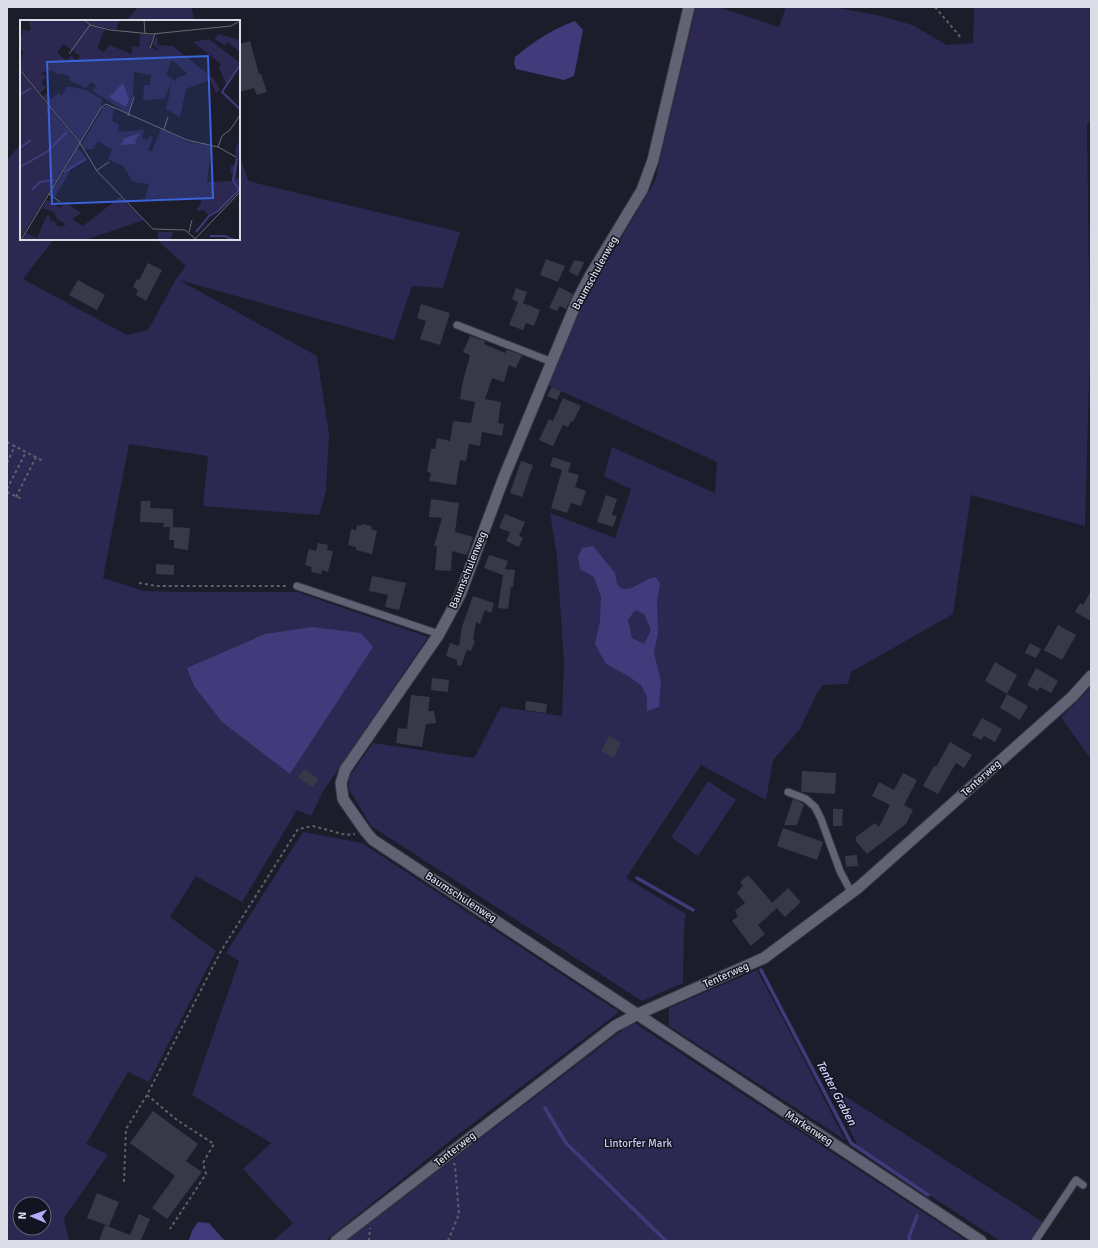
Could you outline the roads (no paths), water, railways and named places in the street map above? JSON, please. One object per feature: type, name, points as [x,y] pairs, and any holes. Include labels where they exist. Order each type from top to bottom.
[{"type":"street","name":"Baumschulenweg","points":[[638,1014],[374,840],[366,832],[343,799],[342,783],[345,770],[439,634],[460,595],[504,477],[577,301],[590,276],[642,190],[654,160],[689,7]]},
{"type":"street","name":"Tenterweg","points":[[336,1241],[614,1026],[764,958],[859,887],[1072,697],[1091,676]]},
{"type":"street","name":"Markenweg","points":[[638,1014],[981,1241]]},
{"type":"lane","points":[[457,325],[552,362]]},
{"type":"lane","points":[[297,586],[439,634]]},
{"type":"lane","points":[[788,792],[806,799],[815,807],[821,819],[840,871],[852,892]]},
{"type":"lane","points":[[1035,1241],[1076,1180],[1083,1185]]},
{"type":"waterway","name":"Tenter Graben","points":[[637,878],[693,910]]},
{"type":"waterway","name":"Tenter Graben","points":[[761,970],[851,1143],[928,1195]]},
{"type":"waterway","points":[[545,1108],[566,1143],[666,1241]]},
{"type":"waterway","name":"Tenter Graben","points":[[910,1241],[909,1237],[917,1216]]},
{"type":"park label","name":"Lintorfer Mark","points":[[638,1143]]}]
